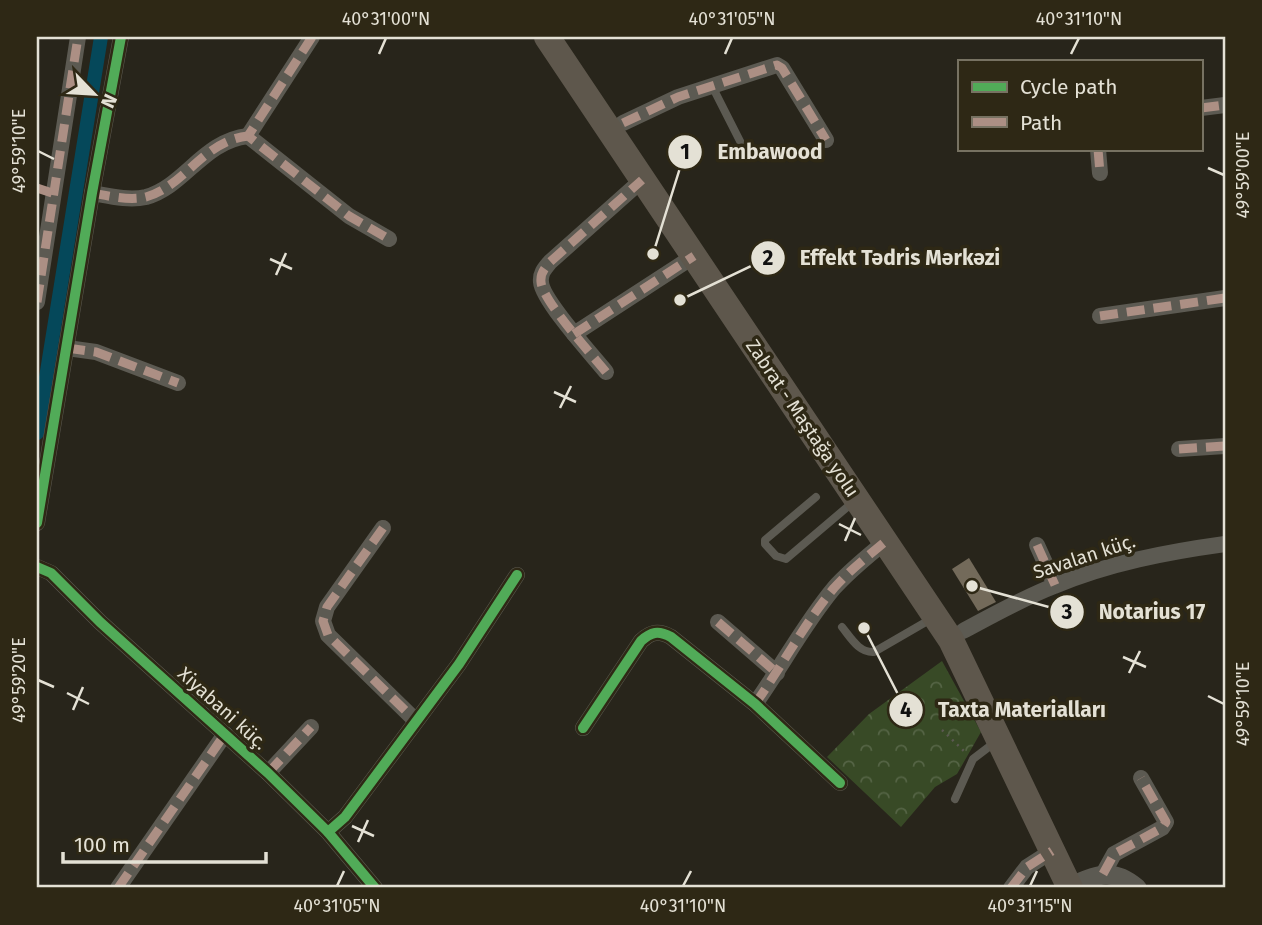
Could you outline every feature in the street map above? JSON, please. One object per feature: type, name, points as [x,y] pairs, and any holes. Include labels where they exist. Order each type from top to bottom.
[{"type":"main road","name":"Zabrat - Maştağa yolu","points":[[547,37],[951,639],[1052,851],[1082,884]]},
{"type":"main road","points":[[566,37],[963,631],[1082,884]]},
{"type":"street","points":[[37,302],[44,191],[78,37]]},
{"type":"street","points":[[37,523],[121,37]]},
{"type":"street","points":[[248,136],[312,37]]},
{"type":"street","points":[[623,123],[678,97],[777,65],[782,68],[826,140]]},
{"type":"street","points":[[1202,108],[1225,105]]},
{"type":"street","points":[[92,193],[125,198],[145,197],[164,188],[216,146],[232,138],[248,136],[349,216],[389,239]]},
{"type":"street","points":[[1098,150],[1100,173]]},
{"type":"street","points":[[606,372],[574,334],[545,293],[541,284],[542,272],[642,180]]},
{"type":"street","points":[[574,334],[694,256]]},
{"type":"street","points":[[1100,316],[1225,298]]},
{"type":"street","points":[[67,348],[96,352],[178,383]]},
{"type":"street","points":[[1179,449],[1225,446]]},
{"type":"street","points":[[383,528],[327,607],[323,621],[328,635],[416,721]]},
{"type":"street","points":[[755,704],[835,587],[886,541]]},
{"type":"street","name":"Savalan küç.","points":[[963,631],[1055,585],[1097,570],[1157,555],[1225,544]]},
{"type":"street","points":[[1037,545],[1055,585]]},
{"type":"street","name":"Xiyabani küç.","points":[[37,567],[51,573],[100,622],[268,773],[328,832],[375,888]]},
{"type":"street","points":[[328,832],[345,817],[459,664],[517,575]]},
{"type":"street","points":[[718,622],[777,673]]},
{"type":"street","points":[[583,727],[640,641],[650,633],[661,632],[671,637],[755,704],[841,783]]},
{"type":"street","points":[[268,773],[311,727]]},
{"type":"street","points":[[118,888],[225,734]]},
{"type":"street","points":[[1082,884],[1114,854],[1162,828],[1166,822],[1141,778]]},
{"type":"street","points":[[1011,888],[1027,867],[1052,851]]},
{"type":"street","points":[[1082,884],[1121,876],[1137,888]]},
{"type":"lane","points":[[712,86],[742,145]]},
{"type":"lane","points":[[816,496],[765,540],[765,544],[776,556],[786,559],[857,499]]},
{"type":"lane","points":[[842,627],[859,648],[874,652],[936,616]]},
{"type":"lane","points":[[955,799],[973,759],[999,739]]},
{"type":"path","points":[[942,730],[973,759]]},
{"type":"green space","points":[[942,661],[981,732],[957,774],[935,787],[901,827],[827,757],[869,714]]},
{"type":"building","points":[[969,558],[996,602],[978,611],[952,569]]},
{"type":"waterway","points":[[37,433],[101,37]]},
{"type":"marked path","points":[[37,302],[78,37]]},
{"type":"marked path","points":[[312,37],[248,136],[349,216],[389,239]]},
{"type":"marked path","points":[[623,123],[678,97],[777,65],[782,68],[826,140]]},
{"type":"marked path","points":[[1202,108],[1225,105]]},
{"type":"marked path","points":[[92,193],[126,198],[146,197],[172,184],[219,146],[248,136]]},
{"type":"marked path","points":[[1098,150],[1100,173]]},
{"type":"marked path","points":[[606,372],[550,301],[541,276],[550,262],[642,180]]},
{"type":"marked path","points":[[37,188],[52,193]]},
{"type":"marked path","points":[[574,334],[694,256]]},
{"type":"marked path","points":[[1100,316],[1225,298]]},
{"type":"marked path","points":[[67,348],[96,352],[178,383]]},
{"type":"marked path","points":[[1179,449],[1225,446]]},
{"type":"marked path","points":[[383,528],[327,607],[323,621],[328,635],[416,721]]},
{"type":"marked path","points":[[755,704],[834,588],[886,541]]},
{"type":"marked path","points":[[1037,545],[1055,585]]},
{"type":"marked path","points":[[718,622],[777,673]]},
{"type":"marked path","points":[[268,773],[311,727]]},
{"type":"marked path","points":[[118,888],[225,734]]},
{"type":"marked path","points":[[1103,874],[1114,854],[1162,828],[1166,822],[1141,778]]},
{"type":"marked path","points":[[1011,888],[1027,867],[1052,851]]},
{"type":"cycle path","points":[[37,523],[121,37]]},
{"type":"cycle path","points":[[37,567],[51,573],[100,622],[268,773],[328,832],[375,888]]},
{"type":"cycle path","points":[[328,832],[345,817],[459,664],[517,575]]},
{"type":"cycle path","points":[[583,728],[641,641],[651,634],[662,633],[671,637],[755,704],[840,783]]},
{"type":"place","name":"Embawood","points":[[653,254]]},
{"type":"place","name":"Effekt Tədris Mərkəzi","points":[[680,300]]},
{"type":"place","name":"Notarius 17","points":[[972,586]]},
{"type":"place","name":"Taxta Materialları","points":[[864,628]]}]
